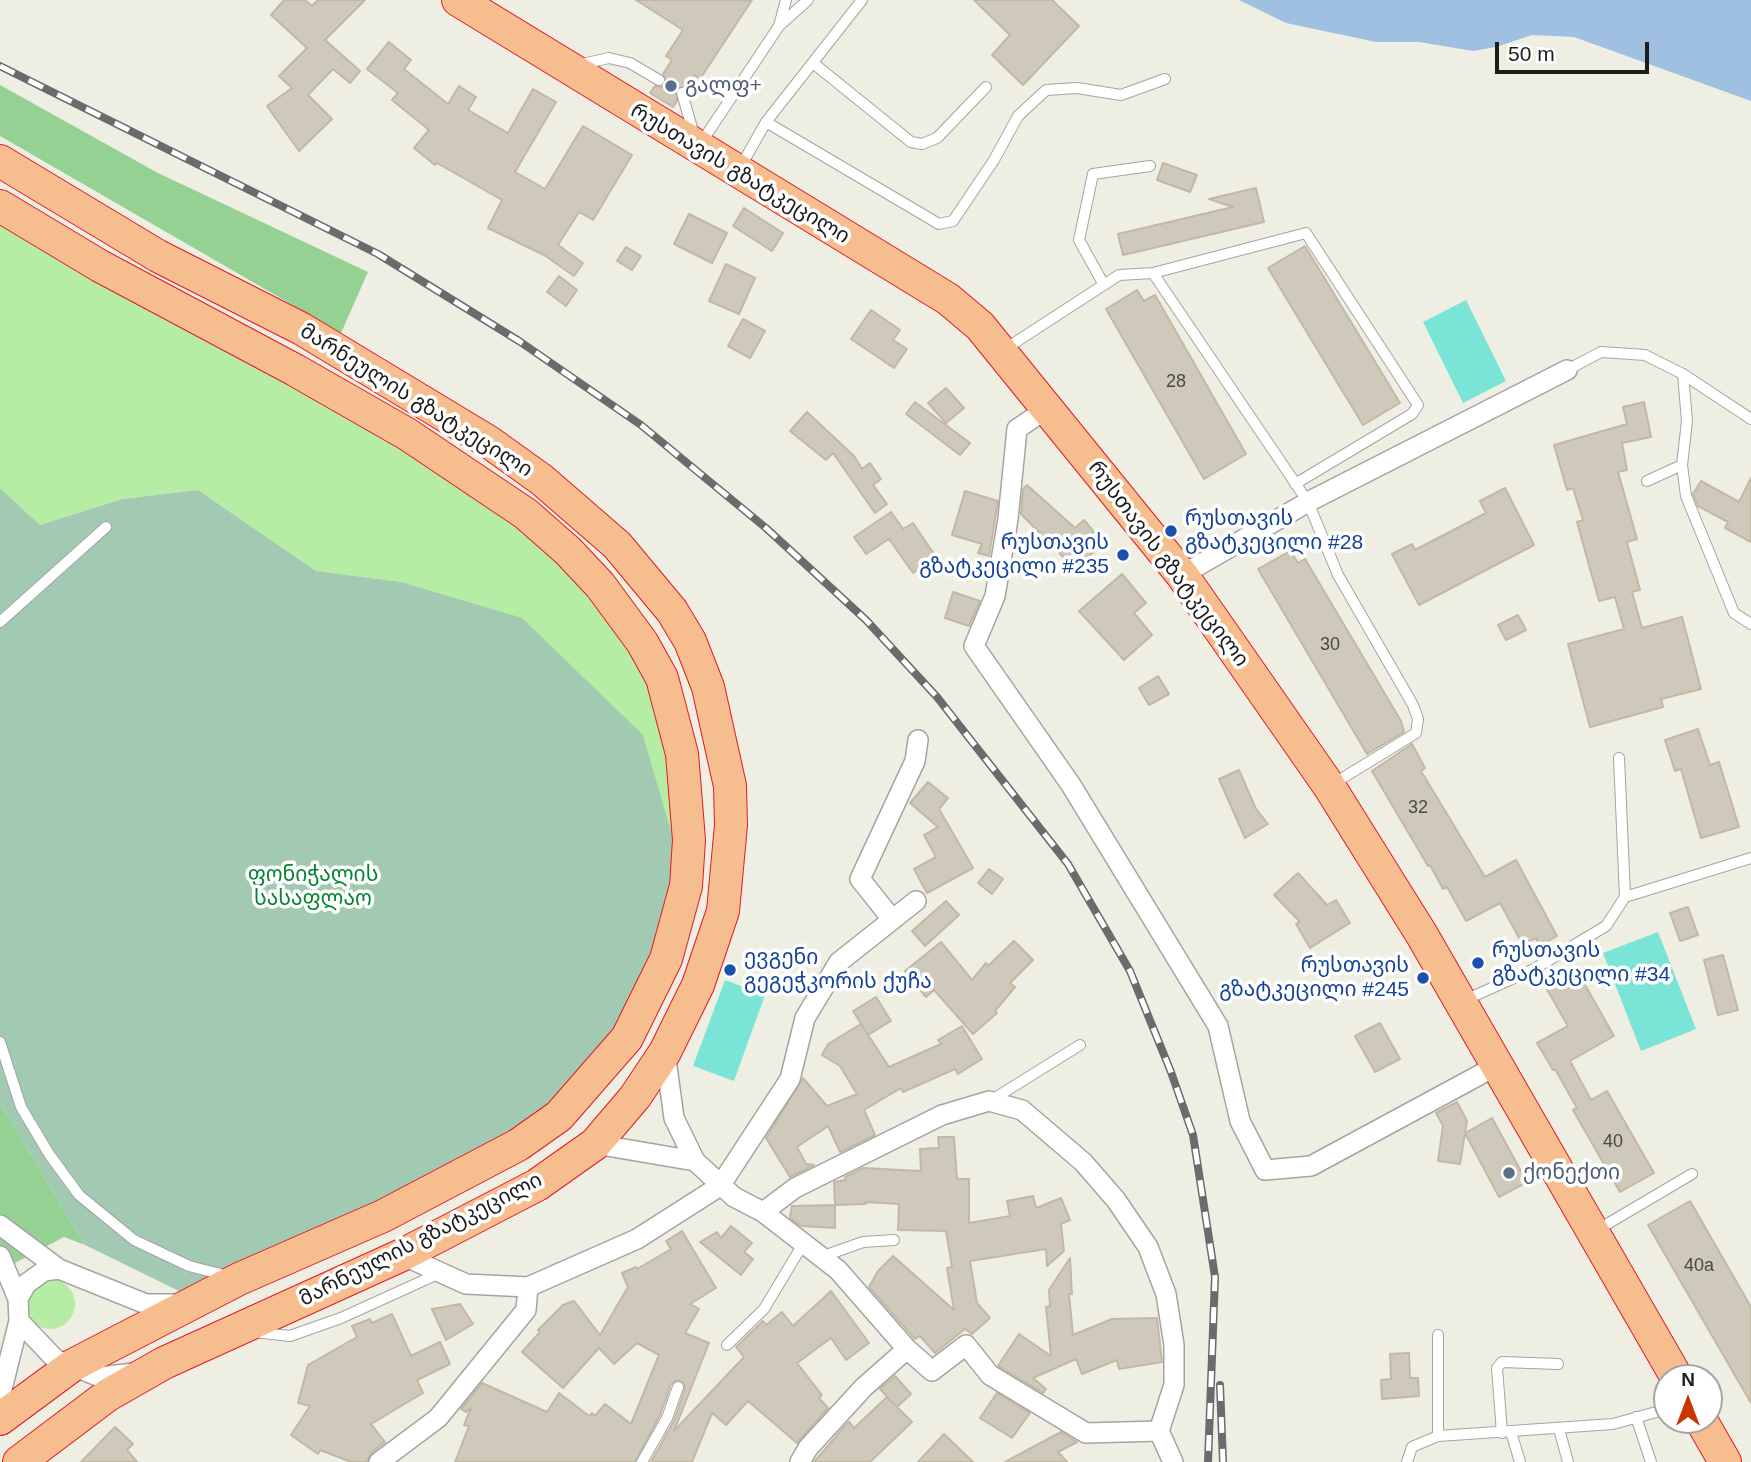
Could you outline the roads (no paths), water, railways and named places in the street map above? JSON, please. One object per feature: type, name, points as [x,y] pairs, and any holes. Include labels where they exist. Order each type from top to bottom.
[{"type":"highway","name":"რუსთავის გზატკეცილი","points":[[458,0],[737,173],[948,299],[980,326],[1182,575],[1329,786],[1461,1002],[1669,1364]]},
{"type":"highway","name":"მარნეულის გზატკეცილი","points":[[0,161],[158,256],[302,329],[489,442],[542,481],[617,545],[672,611],[690,642],[708,687],[730,786],[731,825],[723,912],[698,985],[665,1052],[635,1097],[595,1144],[537,1185],[402,1255],[164,1363],[108,1395],[19,1462]]},
{"type":"highway","points":[[57,242],[76,205]]},
{"type":"highway","name":"მარნეულის გზატკეცილი","points":[[0,206],[57,242],[295,370],[407,434],[526,514],[568,551],[600,585],[642,642],[662,678],[682,754],[689,840],[687,886],[666,959],[627,1038],[559,1116],[518,1145],[383,1216],[239,1279],[73,1365],[0,1419]]},
{"type":"highway","points":[[100,266],[119,232]]},
{"type":"highway","points":[[1709,1434],[1725,1462]]},
{"type":"street","points":[[1182,575],[1308,502],[1567,370]]},
{"type":"street","points":[[1048,408],[1017,429],[1008,519],[995,596],[974,646],[1072,785],[1218,1026],[1240,1121],[1265,1170],[1311,1166],[1498,1065]]},
{"type":"street","points":[[891,918],[860,879],[915,761],[918,740]]},
{"type":"street","points":[[402,1255],[466,1284],[528,1287],[637,1239],[720,1186],[790,1079],[805,1018],[839,962],[891,918],[916,901]]},
{"type":"street","points":[[665,1052],[674,1118],[695,1161],[720,1186],[763,1212],[847,1279],[907,1349],[932,1371],[966,1345],[990,1375],[1086,1433],[1159,1431]]},
{"type":"street","points":[[763,1212],[795,1188],[942,1115],[989,1101],[1021,1110],[1083,1162],[1116,1200],[1148,1247],[1166,1294],[1174,1345],[1174,1385],[1159,1431],[1173,1462]]},
{"type":"street","points":[[595,1144],[695,1161]]},
{"type":"street","points":[[0,1225],[59,1269],[146,1304],[189,1304]]},
{"type":"street","points":[[0,1256],[18,1299],[19,1321],[0,1397]]},
{"type":"street","points":[[18,1299],[32,1278],[44,1271],[59,1269]]},
{"type":"street","points":[[379,1462],[438,1418],[526,1310],[528,1287]]},
{"type":"street","points":[[19,1321],[55,1359],[100,1377],[124,1376],[164,1363]]},
{"type":"street","points":[[800,1462],[808,1448],[864,1387],[907,1349]]},
{"type":"lane","points":[[779,26],[786,0]]},
{"type":"lane","points":[[698,149],[779,26],[808,0]]},
{"type":"lane","points":[[737,173],[766,122],[862,0]]},
{"type":"lane","points":[[568,68],[609,58],[629,63],[659,80]]},
{"type":"lane","points":[[813,63],[911,142],[922,145],[937,138],[986,87]]},
{"type":"lane","points":[[766,122],[939,225],[953,221],[994,160],[1018,116],[1046,90],[1077,88],[1121,95],[1165,79]]},
{"type":"lane","points":[[682,93],[698,149]]},
{"type":"lane","points":[[1104,285],[1079,240],[1093,174],[1150,166]]},
{"type":"lane","points":[[1002,352],[1119,275],[1153,273],[1306,233],[1418,405],[1412,414],[1295,484]]},
{"type":"lane","points":[[1153,273],[1308,502],[1338,575],[1413,705],[1418,719],[1416,733],[1329,786]]},
{"type":"lane","points":[[1567,370],[1601,352],[1645,355],[1683,374],[1751,419]]},
{"type":"lane","points":[[1683,374],[1687,421],[1682,465],[1686,496],[1734,613],[1751,624]]},
{"type":"lane","points":[[1647,481],[1682,465]]},
{"type":"lane","points":[[0,622],[106,527]]},
{"type":"lane","points":[[1461,1002],[1534,969],[1606,926],[1625,897],[1619,758]]},
{"type":"lane","points":[[1625,897],[1751,858]]},
{"type":"lane","points":[[0,1042],[21,1107],[49,1154],[79,1195],[134,1240],[189,1266],[239,1279]]},
{"type":"lane","points":[[989,1101],[1080,1045]]},
{"type":"lane","points":[[1594,1232],[1692,1174]]},
{"type":"lane","points":[[820,1257],[863,1242],[894,1240]]},
{"type":"lane","points":[[727,1345],[764,1309],[803,1244]]},
{"type":"lane","points":[[236,1330],[290,1336],[341,1318],[441,1273]]},
{"type":"lane","points":[[1438,1335],[1438,1437]]},
{"type":"lane","points":[[1520,1462],[1507,1433],[1497,1368],[1502,1362],[1512,1360],[1558,1364]]},
{"type":"lane","points":[[642,1462],[667,1418],[678,1387]]},
{"type":"lane","points":[[1407,1462],[1412,1447],[1438,1437],[1613,1423],[1653,1413]]},
{"type":"lane","points":[[1636,1417],[1651,1462]]},
{"type":"lane","points":[[1559,1429],[1568,1462]]},
{"type":"railway","points":[[0,66],[378,254],[519,341],[641,425],[766,528],[866,620],[937,697],[1068,864],[1130,971],[1171,1072],[1193,1135],[1215,1277],[1208,1462]]},
{"type":"railway","points":[[1220,1385],[1223,1462]]},
{"type":"place","name":"გალფ+","points":[[671,86]]},
{"type":"place","name":"რუსთავის გზატკეცილი #28","points":[[1171,531]]},
{"type":"place","name":"რუსთავის გზატკეცილი #235","points":[[1123,555]]},
{"type":"place","name":"რუსთავის გზატკეცილი #34","points":[[1478,963]]},
{"type":"place","name":"ევგენი გეგეჭკორის ქუჩა","points":[[730,970]]},
{"type":"place","name":"რუსთავის გზატკეცილი #245","points":[[1423,978]]},
{"type":"place","name":"ქონექთი","points":[[1509,1173]]},
{"type":"park label","name":"ფონიჭალის სასაფლაო","points":[[313,887]]}]
